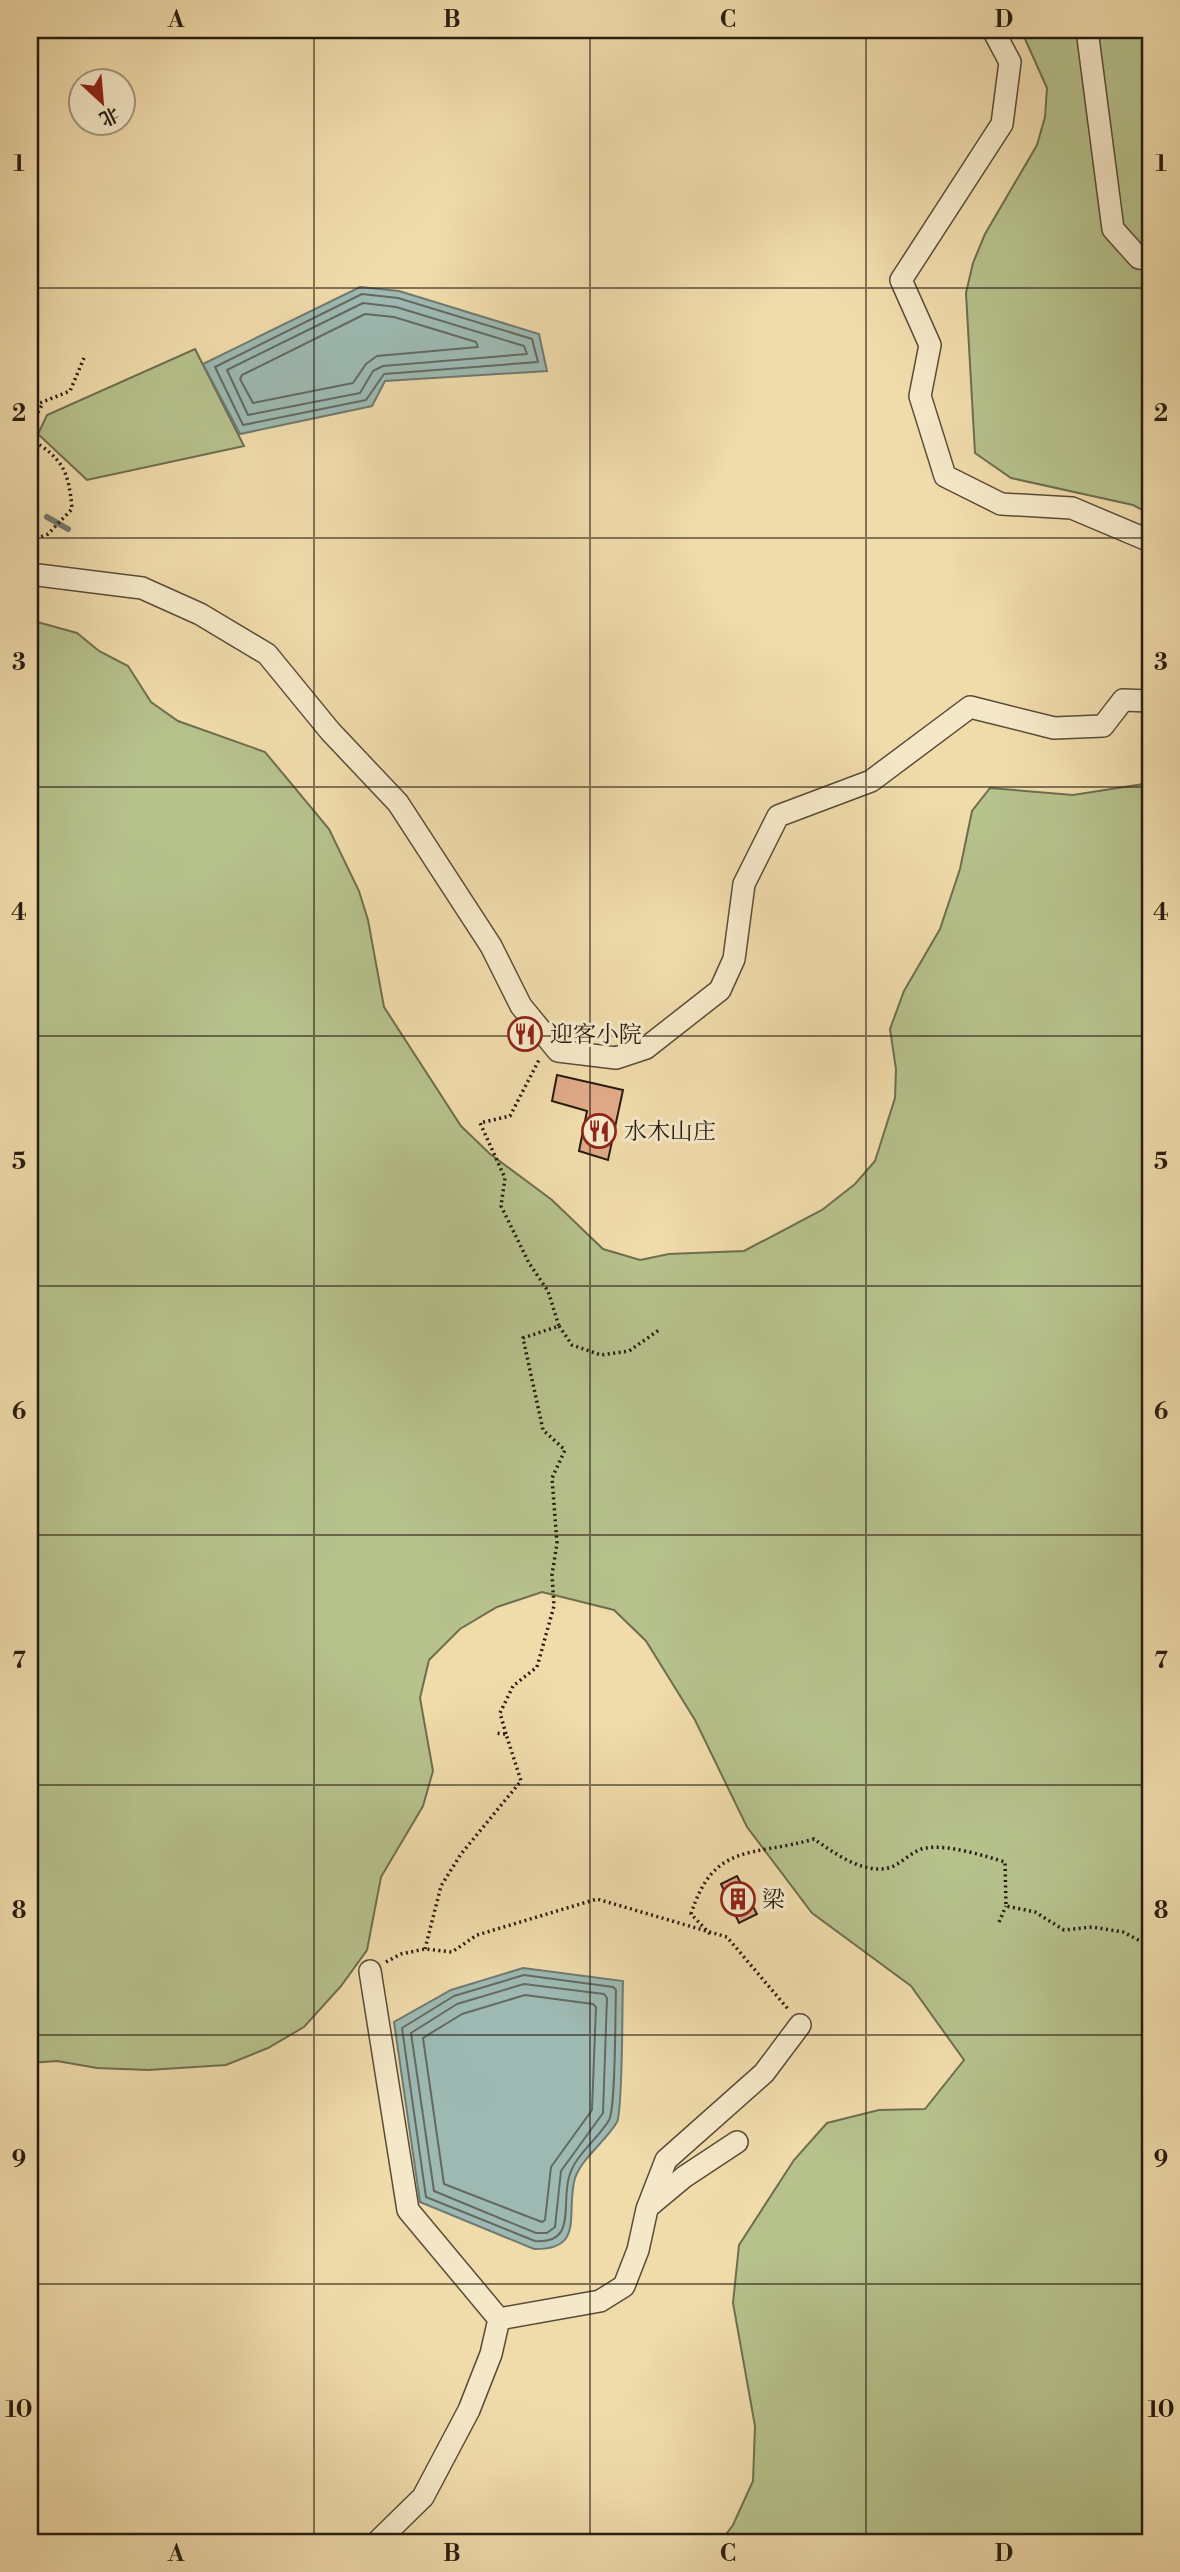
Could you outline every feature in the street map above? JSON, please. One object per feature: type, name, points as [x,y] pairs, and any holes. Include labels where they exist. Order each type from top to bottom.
[{"type":"street","points":[[993,30],[1010,62],[1002,124],[901,280],[930,345],[920,396],[945,476],[1001,504],[1072,508],[1150,541]]},
{"type":"street","points":[[1087,30],[1113,229],[1139,258],[1150,259]]},
{"type":"street","points":[[30,575],[142,588],[200,614],[267,654],[330,731],[398,803],[491,946],[521,1006],[558,1051],[616,1058],[646,1048],[720,990],[734,959],[744,884],[778,816],[871,781],[970,707],[1054,728],[1103,726],[1123,700],[1150,701]]},
{"type":"street","points":[[370,1971],[408,2210],[499,2319]]},
{"type":"street","points":[[499,2319],[600,2301],[624,2286],[638,2250],[647,2209],[666,2160],[765,2073],[800,2025]]},
{"type":"street","points":[[647,2209],[684,2177],[737,2142]]},
{"type":"street","points":[[377,2542],[424,2497],[469,2410],[491,2354],[499,2319]]},
{"type":"path","points":[[30,407],[42,405],[69,391],[84,358]]},
{"type":"path","points":[[30,427],[42,405]]},
{"type":"path","points":[[30,439],[52,451],[69,477],[72,509],[48,534],[30,541]]},
{"type":"path","points":[[558,1051],[541,1058],[510,1116],[480,1123],[505,1178],[501,1206],[529,1263],[548,1291],[559,1326],[572,1345],[601,1355],[629,1351],[659,1330]]},
{"type":"path","points":[[425,1949],[441,1886],[461,1854],[522,1781],[500,1713],[513,1686],[537,1667],[554,1606],[552,1575],[558,1543],[552,1478],[565,1450],[543,1430],[523,1338],[559,1326]]},
{"type":"path","points":[[495,1733],[506,1734]]},
{"type":"path","points":[[710,1934],[691,1914],[700,1886],[725,1860],[755,1850],[785,1848],[814,1839],[838,1855],[864,1867],[887,1868],[926,1847],[976,1853],[1005,1862],[1006,1906],[999,1922]]},
{"type":"path","points":[[370,1971],[401,1954],[425,1949],[452,1952],[477,1935],[597,1899],[727,1937],[772,1987],[800,2025]]},
{"type":"path","points":[[1006,1906],[1035,1912],[1063,1930],[1092,1927],[1123,1932],[1150,1946]]},
{"type":"green space","points":[[1021,30],[1150,30],[1150,514],[1133,505],[1011,478],[975,453],[966,293],[973,263],[985,234],[1037,145],[1045,117],[1047,88]]},
{"type":"green space","points":[[195,349],[244,446],[87,480],[38,434],[47,415]]},
{"type":"green space","points":[[30,620],[77,633],[99,651],[128,666],[151,702],[178,721],[265,752],[329,829],[359,891],[368,920],[384,1007],[461,1126],[490,1154],[552,1200],[603,1249],[640,1260],[669,1254],[744,1251],[822,1210],[855,1184],[875,1161],[895,1098],[896,1069],[890,1029],[904,991],[940,929],[960,869],[972,811],[990,788],[1073,795],[1150,783],[1150,2542],[720,2542],[733,2525],[753,2481],[755,2426],[733,2303],[739,2245],[794,2160],[827,2123],[879,2110],[925,2109],[964,2060],[911,1986],[812,1913],[747,1827],[695,1720],[646,1641],[614,1610],[542,1592],[497,1607],[460,1629],[429,1660],[420,1698],[433,1771],[423,1806],[381,1877],[367,1950],[341,1986],[304,2027],[268,2048],[226,2065],[148,2070],[97,2068],[57,2061],[30,2063]]},
{"type":"water","points":[[360,287],[399,291],[539,334],[547,371],[385,381],[372,406],[240,434],[203,364]]},
{"type":"water","points":[[523,1968],[623,1981],[621,2078],[617,2122],[578,2171],[572,2191],[567,2236],[561,2243],[550,2248],[534,2249],[420,2202],[394,2022],[451,1990]]},
{"type":"building","name":"水木山庄","points":[[557,1075],[623,1090],[608,1160],[579,1151],[587,1111],[552,1101]]},
{"type":"building","name":"梁","points":[[737,1876],[757,1914],[739,1923],[721,1884]]},
{"type":"waterway","points":[[47,517],[68,529]]},
{"type":"place","name":"迎客小院","points":[[525,1034]]},
{"type":"place","name":"水木山庄","points":[[599,1131]]},
{"type":"place","name":"梁","points":[[738,1899]]}]
